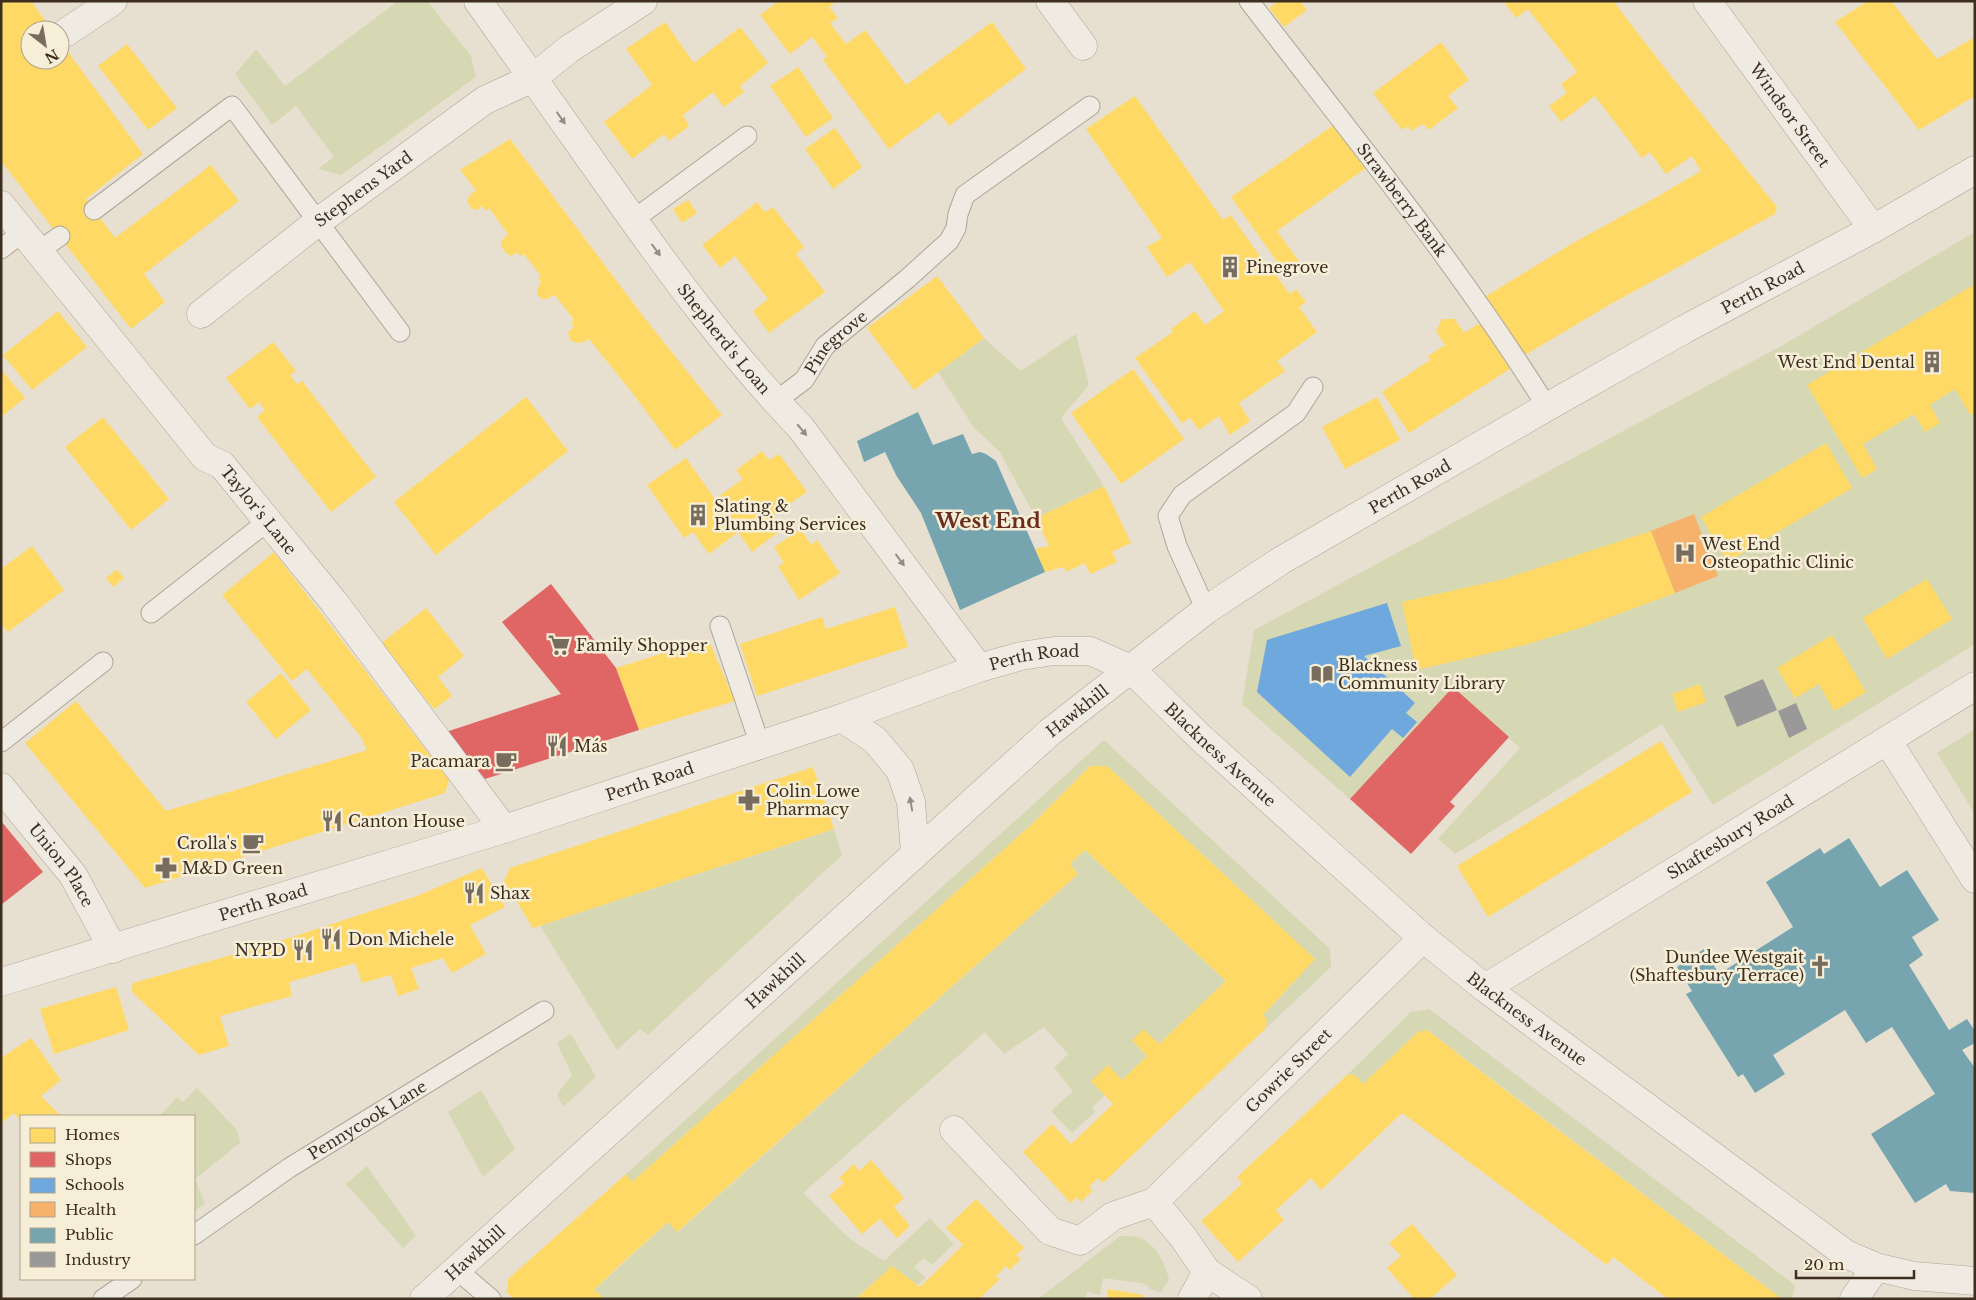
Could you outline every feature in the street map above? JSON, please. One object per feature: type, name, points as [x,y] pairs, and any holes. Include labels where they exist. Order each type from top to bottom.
[{"type":"street","points":[[70,30],[113,1]]},
{"type":"street","name":"Shepherd's Loan","points":[[478,1],[633,220],[702,312],[776,402],[802,428],[979,668]]},
{"type":"street","name":"Stephens Yard","points":[[201,314],[319,221],[485,100],[533,78],[569,49],[643,1]]},
{"type":"street","points":[[1050,1],[1083,46]]},
{"type":"street","name":"Windsor Street","points":[[1706,1],[1873,229]]},
{"type":"street","name":"Perth Road","points":[[1,982],[504,829],[842,718],[979,668],[1021,656],[1054,651],[1090,651],[1131,669],[1206,610],[1282,560],[1685,329],[1873,229],[1975,170]]},
{"type":"street","name":"Taylor's Lane","points":[[1,205],[40,240],[205,457],[222,465],[334,602],[504,829]]},
{"type":"street","name":"Hawkhill","points":[[424,1299],[915,852],[1050,732],[1131,669]]},
{"type":"street","name":"Blackness Avenue","points":[[1131,669],[1201,738],[1423,938],[1486,988],[1846,1254],[1876,1267],[1914,1276],[1975,1281]]},
{"type":"street","name":"Shaftesbury Road","points":[[1486,988],[1975,686]]},
{"type":"street","points":[[842,718],[874,740],[900,770],[911,802],[915,852]]},
{"type":"street","points":[[1887,740],[1975,879]]},
{"type":"street","name":"Union Place","points":[[1,787],[73,875],[113,949]]},
{"type":"street","name":"Gowrie Street","points":[[954,1130],[1050,1231],[1080,1240],[1113,1216],[1154,1202],[1423,938]]},
{"type":"street","points":[[1154,1202],[1183,1236],[1207,1272],[1248,1299]]},
{"type":"street","points":[[1854,1299],[1876,1267]]},
{"type":"street","points":[[1192,1299],[1207,1272]]},
{"type":"lane","name":"Strawberry Bank","points":[[1249,1],[1382,172],[1484,313],[1547,407]]},
{"type":"lane","points":[[94,210],[232,106],[400,332]]},
{"type":"lane","name":"Pinegrove","points":[[776,402],[804,380],[826,346],[907,279],[949,241],[956,228],[958,214],[965,195],[1090,106]]},
{"type":"lane","points":[[633,220],[747,136]]},
{"type":"lane","points":[[1,250],[40,240]]},
{"type":"lane","points":[[1206,610],[1177,546],[1168,516],[1182,495],[1296,413],[1312,387]]},
{"type":"lane","points":[[151,613],[268,521]]},
{"type":"lane","points":[[720,626],[760,745]]},
{"type":"lane","points":[[1,742],[103,662]]},
{"type":"lane","name":"Pennycook Lane","points":[[195,1234],[289,1168],[544,1011]]},
{"type":"lane","points":[[456,1270],[491,1299]]},
{"type":"lane","points":[[103,1299],[131,1280]]},
{"type":"green space","points":[[398,1],[427,1],[471,56],[476,77],[341,175],[318,169],[334,157],[296,106],[272,125],[235,74],[256,49],[285,86]]},
{"type":"green space","points":[[1975,232],[1975,644],[1713,805],[1662,724],[1455,854],[1438,839],[1520,748],[1453,687],[1350,799],[1242,704],[1254,630],[1783,345]]},
{"type":"green space","points":[[1076,334],[1089,385],[1061,418],[1104,486],[1036,518],[999,451],[974,428],[938,372],[984,338],[1021,371]]},
{"type":"green space","points":[[1975,729],[1975,814],[1937,753]]},
{"type":"green space","points":[[1104,740],[1330,949],[1331,967],[1266,1028],[1267,1019],[1263,1015],[1315,959],[1107,766],[1090,766],[1033,823],[632,1182],[626,1174]]},
{"type":"green space","points":[[834,829],[842,855],[648,1035],[640,1029],[617,1050],[540,926]]},
{"type":"green space","points":[[1085,850],[1226,981],[1159,1044],[1144,1029],[1133,1040],[1147,1056],[1122,1080],[1108,1065],[1092,1081],[1105,1095],[1092,1108],[1095,1112],[1072,1133],[1051,1111],[1073,1091],[1054,1068],[1068,1054],[1044,1027],[1004,1054],[985,1032],[803,1193],[850,1239],[884,1261],[930,1218],[954,1244],[932,1265],[924,1258],[914,1267],[926,1278],[917,1285],[892,1266],[856,1299],[605,1299],[594,1290],[668,1222],[678,1232],[1078,874],[1070,864]]},
{"type":"green space","points":[[1429,1009],[1795,1285],[1792,1299],[1782,1299],[1427,1030],[1418,1032],[1363,1084],[1356,1076],[1348,1074],[1411,1012]]},
{"type":"green space","points":[[571,1034],[596,1077],[563,1107],[557,1094],[572,1075],[557,1043]]},
{"type":"green space","points":[[197,1088],[237,1130],[240,1143],[195,1179],[195,1115],[161,1115],[177,1097],[183,1102]]},
{"type":"green space","points":[[481,1090],[515,1149],[483,1177],[448,1112]]},
{"type":"green space","points":[[367,1166],[416,1236],[403,1248],[346,1184]]},
{"type":"green space","points":[[195,1179],[205,1204],[195,1210]]},
{"type":"green space","points":[[1120,1236],[1140,1238],[1155,1250],[1163,1262],[1169,1280],[1161,1292],[1149,1289],[1148,1286],[1142,1283],[1103,1278],[1100,1295],[1087,1292],[1085,1299],[1038,1299]]},
{"type":"building: Homes","points":[[1,1],[31,1],[45,20],[20,20],[20,70],[70,70],[70,55],[143,154],[86,199],[115,238],[211,165],[239,201],[144,274],[165,302],[131,329],[1,161]]},
{"type":"building: Homes","points":[[779,1],[837,1],[829,7],[838,18],[830,23],[846,44],[865,30],[906,85],[992,22],[1026,69],[949,126],[939,112],[889,149],[823,60],[827,57],[812,37],[790,54],[760,15]]},
{"type":"building: Homes","points":[[1278,1],[1300,1],[1307,10],[1284,27],[1269,8]]},
{"type":"building: Homes","points":[[1503,1],[1613,1],[1777,207],[1775,214],[1609,305],[1525,355],[1483,298],[1573,243],[1701,171],[1692,156],[1666,174],[1650,152],[1642,158],[1595,96],[1561,122],[1549,106],[1567,93],[1561,84],[1577,72],[1528,9],[1516,18]]},
{"type":"building: Homes","points":[[1868,1],[1891,1],[1937,59],[1975,37],[1975,96],[1919,130],[1835,22]]},
{"type":"building: Homes","points":[[665,22],[694,63],[740,27],[768,63],[740,86],[744,92],[724,107],[713,92],[683,115],[689,126],[669,141],[664,134],[632,159],[604,122],[652,85],[626,49]]},
{"type":"building: Homes","points":[[1441,42],[1469,80],[1448,96],[1458,108],[1429,130],[1423,124],[1411,131],[1408,126],[1402,130],[1373,93]]},
{"type":"building: Homes","points":[[127,44],[177,108],[148,130],[98,66]]},
{"type":"building: Homes","points":[[798,67],[833,118],[806,137],[770,86]]},
{"type":"building: Homes","name":"Pinegrove","points":[[1135,96],[1223,220],[1231,215],[1273,275],[1275,274],[1290,294],[1296,289],[1306,302],[1299,307],[1317,332],[1277,361],[1285,371],[1239,403],[1250,421],[1230,435],[1219,416],[1199,430],[1190,418],[1182,423],[1135,358],[1173,332],[1171,329],[1195,311],[1205,325],[1224,311],[1190,262],[1167,277],[1147,247],[1162,238],[1086,129]]},
{"type":"building: Homes","points":[[1335,124],[1366,168],[1277,231],[1301,264],[1286,274],[1231,197]]},
{"type":"building: Homes","points":[[835,128],[862,167],[833,189],[805,149]]},
{"type":"building: Homes","points":[[510,139],[643,316],[722,415],[675,450],[589,339],[577,343],[570,340],[568,332],[574,327],[571,322],[574,320],[555,295],[542,299],[537,294],[541,282],[538,278],[541,276],[524,254],[520,256],[518,252],[511,256],[506,253],[501,241],[508,234],[489,208],[486,211],[482,206],[477,210],[472,209],[467,202],[469,196],[476,190],[460,170]]},
{"type":"building: Homes","points":[[688,200],[697,213],[682,223],[673,209]]},
{"type":"building: Homes","points":[[757,202],[765,212],[773,207],[804,247],[796,254],[825,292],[769,333],[753,311],[768,299],[735,256],[720,268],[702,245]]},
{"type":"building: Homes","points":[[937,276],[984,338],[914,390],[867,328]]},
{"type":"building: Homes","points":[[1975,284],[1975,412],[1970,415],[1955,389],[1930,405],[1940,423],[1925,432],[1914,414],[1863,444],[1877,469],[1862,478],[1807,385]]},
{"type":"building: Homes","points":[[58,311],[87,347],[32,390],[3,355]]},
{"type":"building: Homes","points":[[1442,319],[1455,319],[1464,333],[1480,323],[1510,369],[1409,433],[1382,392],[1430,360],[1428,356],[1445,345],[1436,331]]},
{"type":"building: Homes","points":[[273,342],[296,371],[290,375],[297,384],[302,381],[376,477],[331,512],[257,417],[265,410],[259,402],[250,409],[226,378]]},
{"type":"building: Homes","points":[[1,369],[25,398],[1,417]]},
{"type":"building: Homes","points":[[1133,369],[1184,439],[1121,484],[1071,413]]},
{"type":"building: Homes","points":[[526,397],[568,451],[436,555],[394,502]]},
{"type":"building: Homes","points":[[1377,397],[1400,440],[1345,469],[1322,427]]},
{"type":"building: Homes","points":[[103,417],[169,499],[131,530],[65,447]]},
{"type":"building: Homes","points":[[1826,443],[1852,488],[1727,562],[1701,517]]},
{"type":"building: Homes","points":[[762,451],[769,460],[779,454],[807,492],[773,515],[783,529],[752,552],[738,532],[709,554],[693,532],[684,538],[647,485],[686,458],[715,499],[743,479],[736,470]]},
{"type":"building: Homes","points":[[1104,486],[1131,543],[1112,552],[1117,562],[1090,574],[1085,563],[1066,572],[1064,567],[1045,572],[1035,549],[1049,546],[1036,518]]},
{"type":"building: Homes","points":[[801,529],[811,545],[817,540],[840,573],[799,600],[778,566],[784,563],[774,547]]},
{"type":"building: Homes","points":[[1651,531],[1675,593],[1586,626],[1525,645],[1416,670],[1402,602],[1504,579]]},
{"type":"building: Homes","points":[[32,546],[64,590],[8,632],[1,623],[1,569]]},
{"type":"building: Homes","points":[[274,552],[449,780],[445,793],[145,888],[25,743],[76,701],[166,811],[367,750],[361,737],[307,669],[292,681],[222,595]]},
{"type":"building: Homes","points":[[117,569],[124,578],[113,587],[106,578]]},
{"type":"building: Homes","points":[[1927,579],[1952,619],[1887,659],[1863,618]]},
{"type":"building: Homes","points":[[895,607],[908,647],[757,696],[740,644],[822,617],[826,629]]},
{"type":"building: Homes","points":[[426,608],[464,656],[438,677],[452,696],[434,709],[380,644]]},
{"type":"building: Homes","points":[[1832,635],[1866,692],[1834,711],[1819,684],[1795,698],[1777,668]]},
{"type":"building: Homes","points":[[708,639],[735,701],[639,730],[616,668]]},
{"type":"building: Homes","points":[[281,673],[311,710],[276,739],[246,702]]},
{"type":"building: Homes","points":[[1700,684],[1706,702],[1678,712],[1672,694]]},
{"type":"building: Homes","points":[[1661,741],[1692,792],[1488,917],[1457,866]]},
{"type":"building: Homes","points":[[1090,766],[1107,766],[1315,959],[1263,1015],[1267,1019],[1266,1028],[1103,1183],[1098,1178],[1089,1187],[1093,1190],[1081,1202],[1077,1197],[1071,1203],[1023,1152],[1052,1124],[1071,1144],[1113,1104],[1091,1081],[1108,1065],[1122,1080],[1147,1056],[1132,1040],[1144,1029],[1159,1044],[1226,981],[1085,850],[1070,864],[1078,874],[677,1232],[668,1222],[621,1264],[594,1290],[605,1299],[515,1299],[507,1293],[508,1279],[626,1174],[632,1182],[1033,823]]},
{"type":"building: Homes","points":[[813,767],[834,829],[533,928],[504,881],[510,868]]},
{"type":"building: Homes","points":[[482,868],[505,907],[470,925],[486,954],[452,973],[443,958],[411,968],[419,989],[398,996],[391,975],[362,983],[355,963],[289,982],[292,996],[220,1016],[229,1046],[199,1055],[131,991],[133,983],[277,942],[417,896]]},
{"type":"building: Homes","points":[[116,987],[129,1030],[54,1054],[40,1009]]},
{"type":"building: Homes","points":[[1427,1030],[1782,1299],[1668,1299],[1613,1257],[1607,1265],[1402,1113],[1321,1190],[1311,1178],[1276,1210],[1284,1220],[1238,1262],[1201,1221],[1242,1184],[1237,1177],[1348,1074],[1356,1076],[1363,1084],[1418,1032]]},
{"type":"building: Homes","points":[[31,1038],[61,1080],[41,1096],[60,1115],[20,1115],[20,1120],[14,1113],[1,1123],[1,1058]]},
{"type":"building: Homes","points":[[871,1160],[904,1198],[894,1207],[910,1226],[897,1238],[880,1219],[862,1234],[829,1196],[844,1183],[839,1178],[854,1164],[859,1171]]},
{"type":"building: Homes","points":[[976,1199],[1024,1248],[1016,1255],[1021,1259],[1010,1270],[1006,1266],[996,1276],[1000,1279],[979,1299],[856,1299],[892,1266],[920,1287],[963,1245],[946,1228]]},
{"type":"building: Homes","points":[[1412,1224],[1457,1275],[1430,1299],[1414,1299],[1387,1268],[1401,1256],[1389,1243]]},
{"type":"building: Homes","points":[[1108,1289],[1143,1295],[1142,1299],[1107,1299]]},
{"type":"building: Shops","name":"Family Shopper","points":[[551,584],[616,668],[639,730],[485,779],[446,732],[561,694],[502,622]]},
{"type":"building: Shops","points":[[1453,687],[1509,737],[1450,802],[1455,806],[1411,854],[1350,799]]},
{"type":"building: Shops","points":[[1,821],[43,872],[1,905]]},
{"type":"building: Schools","name":"Blackness Community Library","points":[[1387,603],[1401,646],[1364,656],[1415,703],[1406,713],[1417,722],[1403,738],[1392,729],[1350,777],[1257,692],[1267,640]]},
{"type":"building: Health","name":"West End Osteopathic Clinic","points":[[1694,514],[1718,576],[1675,593],[1651,531]]},
{"type":"building: Public","points":[[918,412],[933,445],[963,434],[972,454],[980,452],[996,461],[1045,572],[960,610],[921,513],[896,475],[885,452],[864,462],[857,441]]},
{"type":"building: Public","name":"Dundee Westgait (Shaftesbury Terrace)","points":[[1849,838],[1880,887],[1907,870],[1939,920],[1912,937],[1923,955],[1909,965],[1949,1030],[1967,1019],[1975,1031],[1975,1043],[1962,1050],[1975,1068],[1975,1193],[1950,1191],[1946,1184],[1915,1203],[1871,1134],[1935,1094],[1892,1027],[1866,1043],[1845,1010],[1773,1055],[1785,1074],[1755,1093],[1743,1074],[1738,1077],[1686,994],[1692,991],[1677,967],[1704,949],[1719,974],[1793,927],[1766,882],[1820,848],[1824,854]]},
{"type":"building: Industry","points":[[1763,679],[1777,710],[1737,727],[1724,696]]},
{"type":"building: Industry","points":[[1796,703],[1807,729],[1789,738],[1778,711]]},
{"type":"place","name":"Pinegrove","points":[[1230,267]]},
{"type":"place","name":"West End Dental","points":[[1932,362]]},
{"type":"place","name":"Slating & Plumbing Services","points":[[698,515]]},
{"type":"place","name":"West End Osteopathic Clinic","points":[[1685,553]]},
{"type":"place","name":"Family Shopper","points":[[559,645]]},
{"type":"place","name":"Blackness Community Library","points":[[1322,674]]},
{"type":"place","name":"Más","points":[[557,746]]},
{"type":"place","name":"Pacamara","points":[[506,761]]},
{"type":"place","name":"Colin Lowe Pharmacy","points":[[749,800]]},
{"type":"place","name":"Canton House","points":[[332,821]]},
{"type":"place","name":"Crolla's","points":[[253,843]]},
{"type":"place","name":"M&D Green","points":[[166,868]]},
{"type":"place","name":"Shax","points":[[474,893]]},
{"type":"place","name":"Don Michele","points":[[331,939]]},
{"type":"place","name":"NYPD","points":[[303,950]]},
{"type":"place","name":"Dundee Westgait (Shaftesbury Terrace)","points":[[1820,966]]},
{"type":"district","name":"West End","points":[[988,521]]}]
